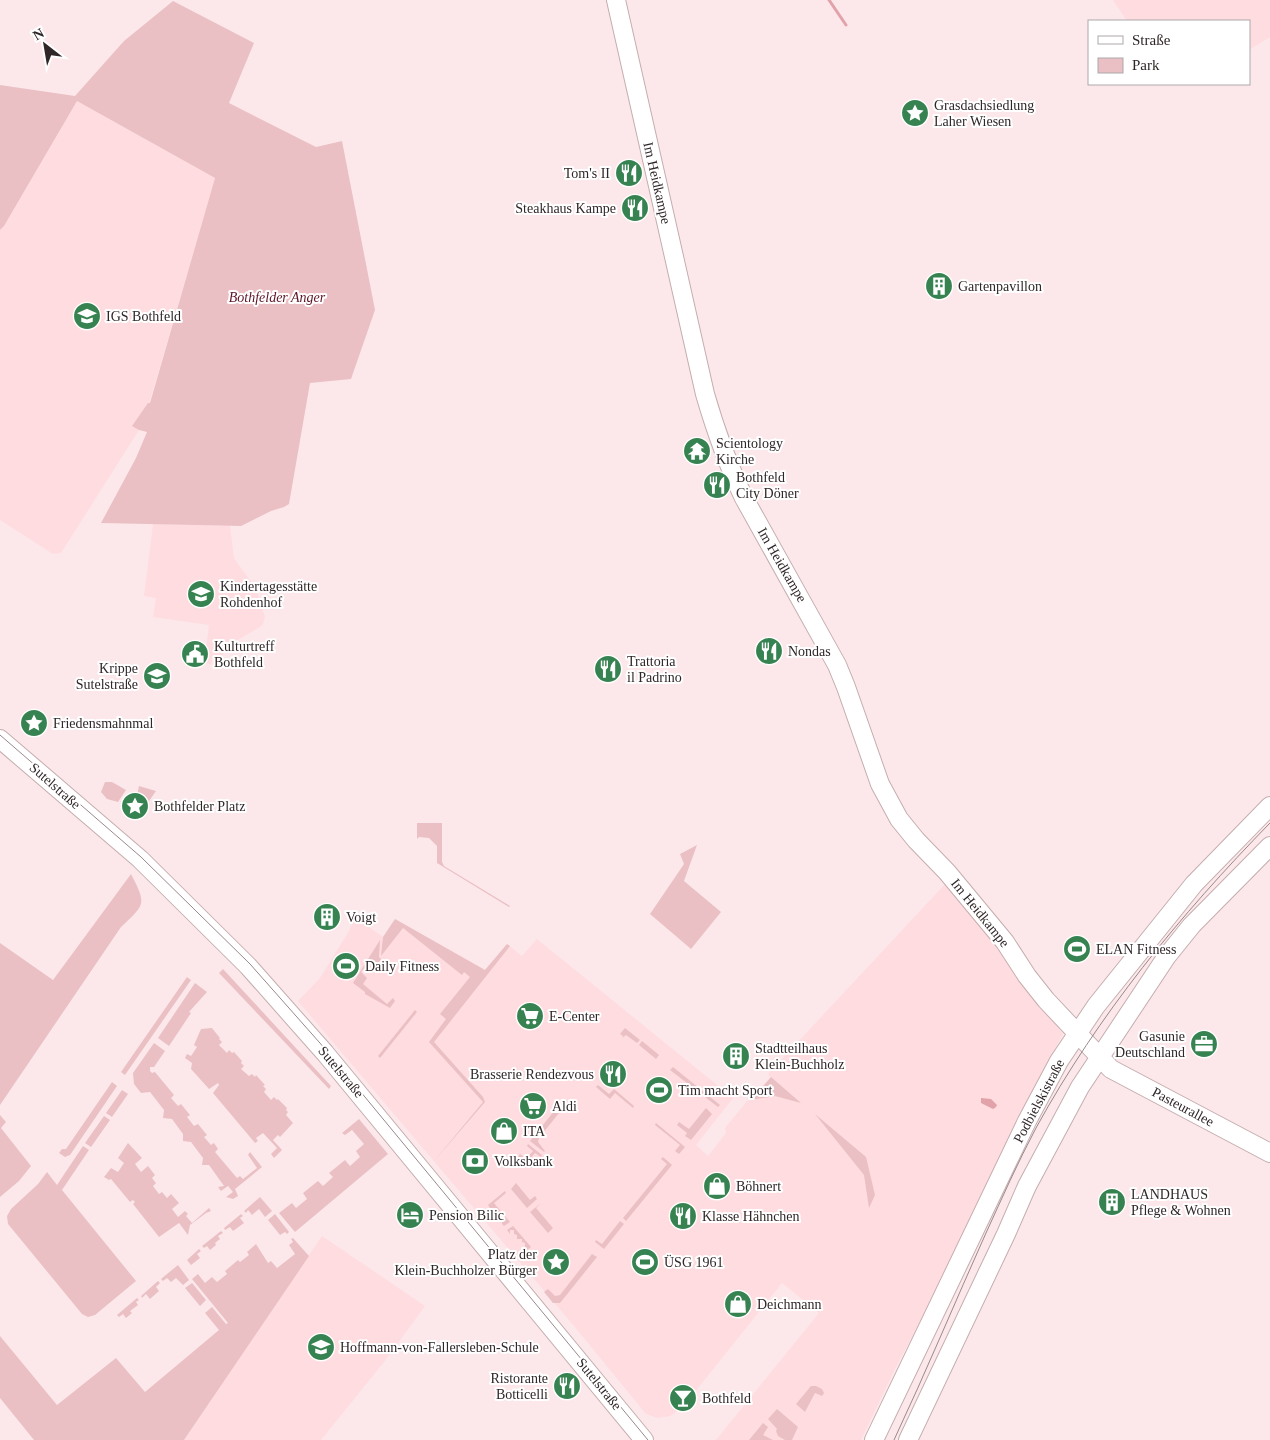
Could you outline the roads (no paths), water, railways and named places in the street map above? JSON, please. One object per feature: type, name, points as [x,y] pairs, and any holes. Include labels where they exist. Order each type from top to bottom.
[{"type":"main road","name":"Im Heidkampe","points":[[616,0],[705,394],[716,435],[730,470],[837,665],[880,784],[899,819],[947,872],[1005,942],[1027,976],[1046,1000],[1099,1057]]},
{"type":"main road","name":"Sutelstraße","points":[[0,739],[146,864],[274,994],[454,1208],[644,1440]]},
{"type":"main road","name":"Podbielskistraße","points":[[874,1440],[1027,1121],[1059,1061],[1147,940],[1194,884],[1270,806]]},
{"type":"main road","name":"Podbielskistraße","points":[[908,1440],[1027,1186],[1068,1107],[1150,980],[1192,925],[1270,846]]},
{"type":"main road","name":"Pasteurallee","points":[[1099,1057],[1116,1072],[1270,1153]]},
{"type":"waterway","points":[[829,0],[846,25]]},
{"type":"tram line","points":[[0,735],[141,857],[250,964],[327,1051],[648,1440]]},
{"type":"tram line","points":[[894,1440],[1010,1180],[1060,1086],[1142,968],[1204,894],[1270,823]]},
{"type":"place","name":"Grasdachsiedlung Laher Wiesen","points":[[915,113]]},
{"type":"place","name":"Tom's II","points":[[629,173]]},
{"type":"place","name":"Steakhaus Kampe","points":[[635,208]]},
{"type":"place","name":"Gartenpavillon","points":[[939,286]]},
{"type":"place","name":"IGS Bothfeld","points":[[87,316]]},
{"type":"place","name":"Scientology Kirche","points":[[697,451]]},
{"type":"place","name":"Bothfeld City Döner","points":[[717,485]]},
{"type":"place","name":"Kindertagesstätte Rohdenhof","points":[[201,594]]},
{"type":"place","name":"Nondas","points":[[769,651]]},
{"type":"place","name":"Kulturtreff Bothfeld","points":[[195,654]]},
{"type":"place","name":"Trattoria il Padrino","points":[[608,669]]},
{"type":"place","name":"Krippe Sutelstraße","points":[[157,676]]},
{"type":"place","name":"Friedensmahnmal","points":[[34,723]]},
{"type":"place","name":"Bothfelder Platz","points":[[135,806]]},
{"type":"place","name":"Voigt","points":[[327,917]]},
{"type":"place","name":"ELAN Fitness","points":[[1077,949]]},
{"type":"place","name":"Daily Fitness","points":[[346,966]]},
{"type":"place","name":"E-Center","points":[[530,1016]]},
{"type":"place","name":"Gasunie Deutschland","points":[[1204,1044]]},
{"type":"place","name":"Stadtteilhaus Klein-Buchholz","points":[[736,1056]]},
{"type":"place","name":"Brasserie Rendezvous","points":[[613,1074]]},
{"type":"place","name":"Tim macht Sport","points":[[659,1090]]},
{"type":"place","name":"Aldi","points":[[533,1106]]},
{"type":"place","name":"ITA","points":[[504,1131]]},
{"type":"place","name":"Volksbank","points":[[475,1161]]},
{"type":"place","name":"Böhnert","points":[[717,1186]]},
{"type":"place","name":"LANDHAUS Pflege & Wohnen","points":[[1112,1202]]},
{"type":"place","name":"Pension Bilic","points":[[410,1215]]},
{"type":"place","name":"Klasse Hähnchen","points":[[683,1216]]},
{"type":"place","name":"Platz der Klein-Buchholzer Bürger","points":[[556,1262]]},
{"type":"place","name":"ÜSG 1961","points":[[645,1262]]},
{"type":"place","name":"Deichmann","points":[[738,1304]]},
{"type":"place","name":"Hoffmann-von-Fallersleben-Schule","points":[[321,1347]]},
{"type":"place","name":"Ristorante Botticelli","points":[[567,1386]]},
{"type":"place","name":"Bothfeld","points":[[683,1398]]},
{"type":"park label","name":"Bothfelder Anger","points":[[277,297]]}]
